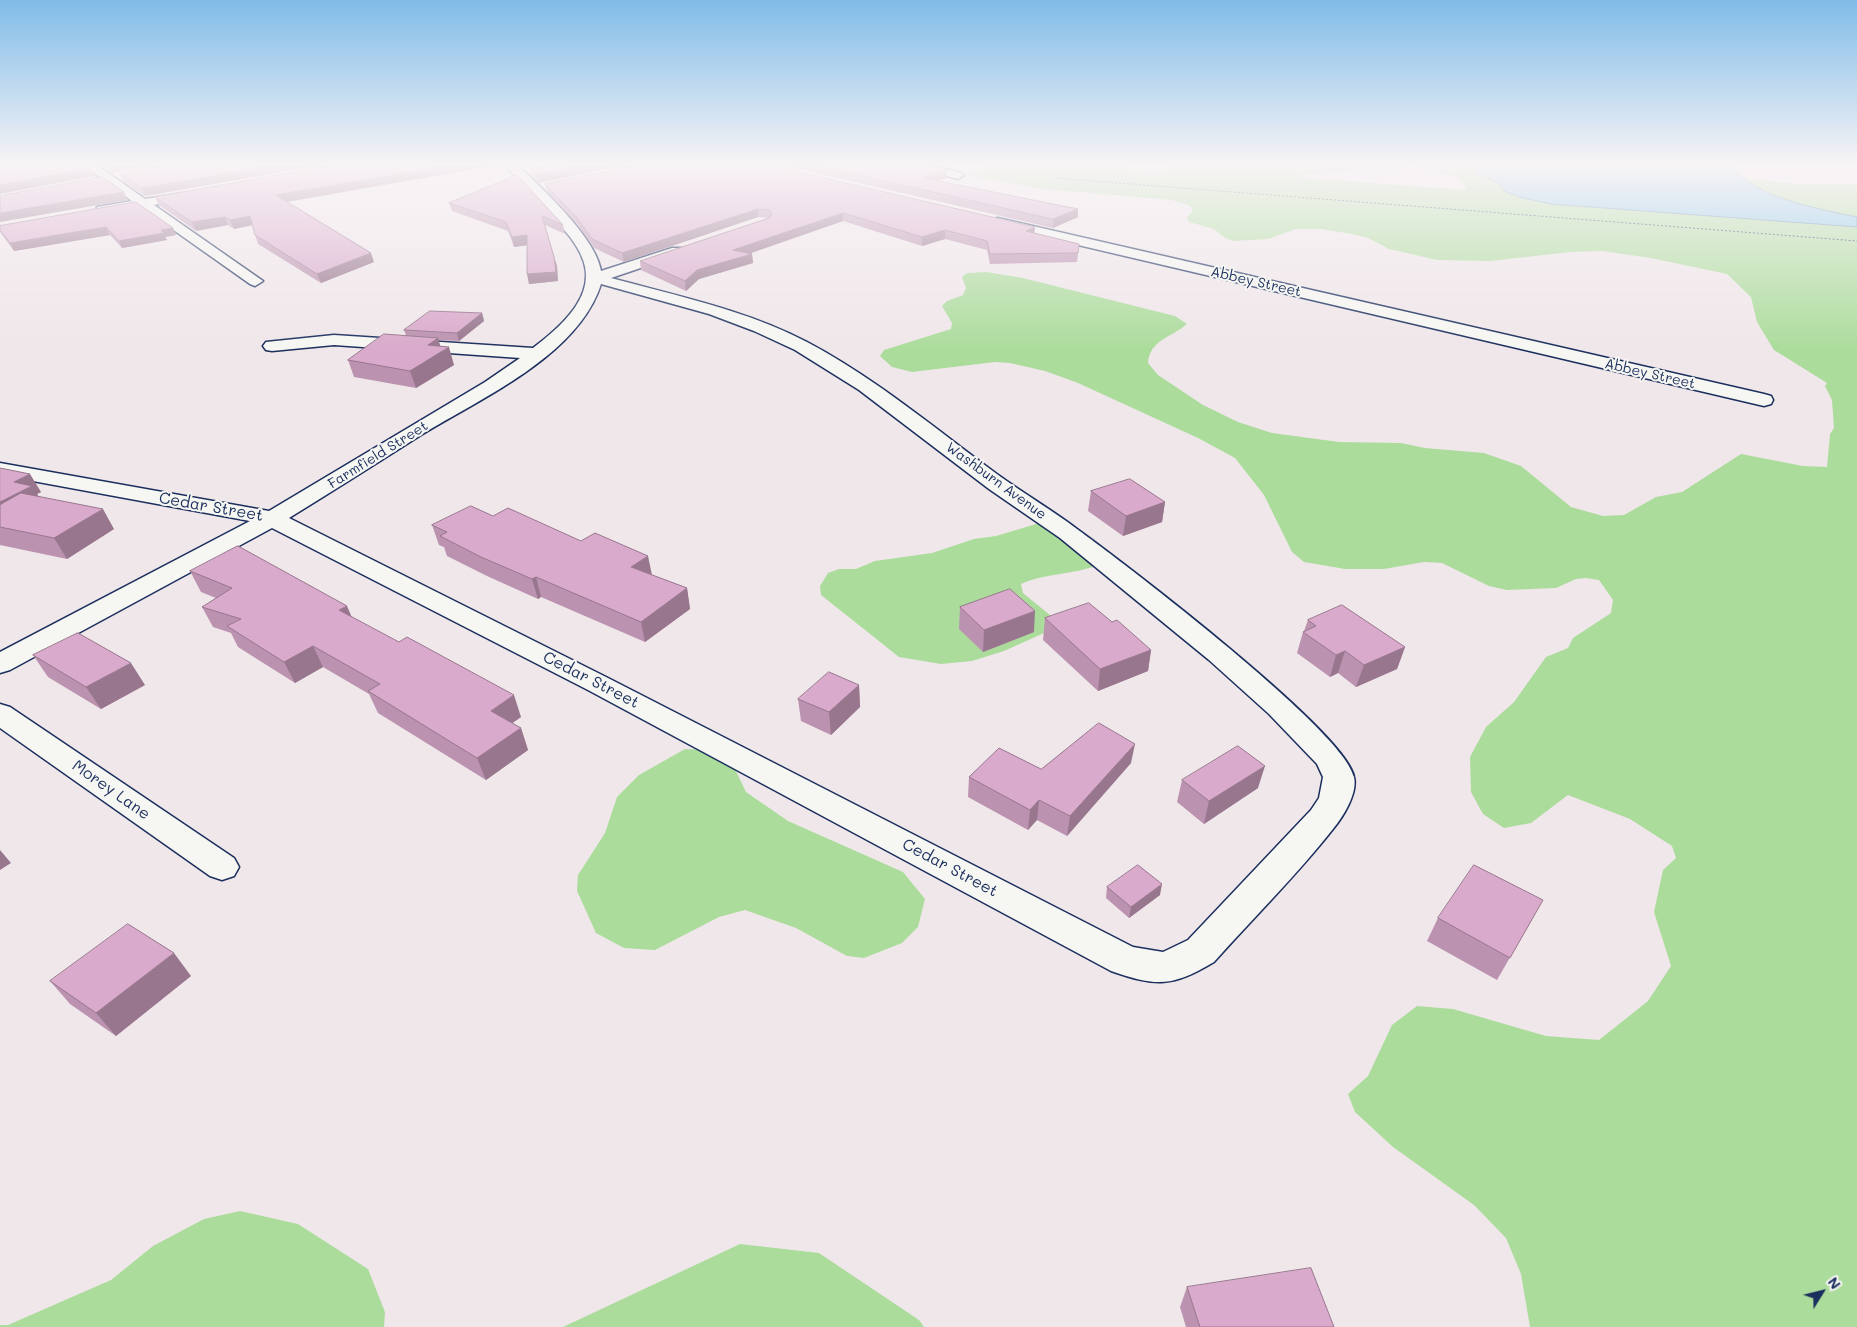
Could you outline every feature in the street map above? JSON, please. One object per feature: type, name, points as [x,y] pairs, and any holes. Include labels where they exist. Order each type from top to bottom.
[{"type":"street","points":[[173,225],[254,281]]},
{"type":"street","points":[[565,225],[582,244],[593,266],[595,278],[689,247]]},
{"type":"street","name":"Abbey Street","points":[[1010,225],[1764,400]]},
{"type":"street","name":"Farmfield Street","points":[[0,664],[191,564],[322,489],[488,387],[537,354],[556,337],[584,306],[595,278]]},
{"type":"street","name":"Washburn Avenue","points":[[595,278],[697,306],[760,327],[801,346],[866,386],[997,484],[1068,532],[1219,654],[1279,707],[1329,758],[1339,777],[1334,799],[1323,819],[1201,951],[1179,964],[1155,970]]},
{"type":"street","points":[[272,346],[334,340],[537,354]]},
{"type":"street","name":"Cedar Street","points":[[0,469],[271,518],[581,675],[1124,960],[1155,970]]},
{"type":"street","name":"Morey Lane","points":[[0,714],[222,867]]},
{"type":"path","points":[[1652,225],[1857,241]]},
{"type":"green space","points":[[1199,225],[1857,225],[1857,1327],[1530,1327],[1521,1274],[1506,1238],[1474,1205],[1393,1147],[1355,1112],[1348,1094],[1368,1076],[1392,1025],[1417,1006],[1453,1009],[1546,1036],[1599,1040],[1648,1001],[1671,966],[1654,912],[1663,870],[1676,858],[1672,846],[1630,819],[1568,795],[1531,823],[1504,828],[1483,814],[1471,792],[1470,757],[1486,727],[1514,702],[1546,657],[1568,648],[1573,638],[1611,613],[1613,600],[1599,580],[1576,579],[1556,588],[1507,590],[1489,586],[1442,563],[1424,562],[1384,569],[1345,569],[1304,562],[1292,552],[1264,495],[1235,458],[1198,438],[1078,383],[1045,371],[1010,363],[995,362],[912,372],[892,367],[880,356],[884,350],[951,329],[952,323],[942,306],[947,301],[963,295],[966,288],[962,277],[967,273],[987,272],[1023,278],[1175,316],[1187,324],[1163,339],[1153,349],[1148,363],[1158,375],[1203,405],[1238,422],[1272,433],[1339,442],[1401,443],[1425,448],[1484,453],[1521,466],[1571,507],[1603,516],[1624,515],[1656,497],[1682,492],[1741,454],[1803,466],[1827,467],[1830,434],[1834,428],[1832,400],[1825,386],[1827,383],[1774,350],[1757,322],[1751,297],[1727,274],[1651,258],[1602,251],[1571,252],[1490,261],[1437,260],[1389,249],[1368,238],[1321,229],[1296,229],[1268,239],[1233,241],[1225,238],[1214,229]]},
{"type":"green space","points":[[1036,524],[1049,524],[1098,565],[1079,571],[1030,580],[1021,584],[1023,593],[1056,620],[1053,629],[1004,651],[972,661],[941,664],[899,657],[821,595],[820,586],[828,573],[839,569],[856,569],[875,561],[932,553],[974,539],[996,536]]},
{"type":"green space","points":[[685,749],[707,750],[734,767],[746,792],[788,821],[903,872],[925,899],[918,927],[902,943],[864,958],[847,956],[796,928],[745,910],[719,917],[655,950],[624,948],[596,933],[577,891],[578,875],[605,833],[617,797],[639,775]]},
{"type":"green space","points":[[240,1211],[298,1224],[368,1269],[385,1312],[384,1327],[0,1327],[0,1325],[8,1325],[111,1280],[153,1246],[204,1219]]},
{"type":"green space","points":[[740,1244],[819,1253],[919,1320],[924,1327],[563,1327]]},
{"type":"water","points":[[1829,225],[1857,225],[1857,227]]},
{"type":"building","points":[[169,225],[173,228],[161,230],[164,233],[119,241],[106,227],[10,243],[0,230],[0,226]]},
{"type":"building","points":[[252,225],[325,225],[371,253],[317,274],[255,235]]},
{"type":"building","points":[[507,225],[545,225],[554,257],[556,272],[527,274],[527,235],[512,237]]},
{"type":"building","points":[[582,225],[709,225],[622,253],[592,239]]},
{"type":"building","points":[[748,225],[808,225],[733,250],[752,254],[697,270],[685,281],[640,261]]},
{"type":"building","points":[[882,225],[1026,225],[1035,227],[1026,231],[1079,244],[1078,253],[990,254],[987,241],[945,230],[922,237]]},
{"type":"building","points":[[430,311],[482,313],[457,333],[404,330]]},
{"type":"building","points":[[384,334],[438,338],[428,345],[449,347],[410,371],[348,360]]},
{"type":"building","points":[[0,468],[30,474],[14,482],[32,486],[0,502]]},
{"type":"building","points":[[1130,479],[1165,502],[1126,516],[1091,491]]},
{"type":"building","points":[[21,493],[103,509],[54,538],[0,527],[0,505]]},
{"type":"building","points":[[471,506],[493,516],[508,508],[581,541],[595,533],[648,556],[631,567],[687,588],[641,622],[536,577],[532,579],[481,557],[440,536],[447,532],[432,525]]},
{"type":"building","points":[[238,546],[347,606],[339,610],[399,642],[407,637],[514,695],[491,711],[521,728],[477,758],[368,691],[380,684],[313,646],[284,662],[227,626],[241,619],[202,607],[232,588],[190,571]]},
{"type":"building","points":[[1010,589],[1035,611],[984,630],[960,607]]},
{"type":"building","points":[[1089,603],[1112,622],[1117,620],[1151,650],[1100,669],[1045,618]]},
{"type":"building","points":[[1342,605],[1405,647],[1364,665],[1345,651],[1336,655],[1303,632],[1316,626],[1308,620]]},
{"type":"building","points":[[78,633],[131,663],[86,687],[33,655]]},
{"type":"building","points":[[829,672],[859,685],[829,712],[798,699]]},
{"type":"building","points":[[1099,723],[1135,744],[1070,816],[1039,800],[1030,810],[969,777],[999,748],[1041,769]]},
{"type":"building","points":[[1238,746],[1265,766],[1209,801],[1182,780]]},
{"type":"building","points":[[1138,865],[1162,884],[1131,907],[1107,887]]},
{"type":"building","points":[[1474,865],[1543,900],[1510,958],[1438,918]]},
{"type":"building","points":[[128,924],[174,953],[96,1013],[50,981]]},
{"type":"building","points":[[1311,1268],[1334,1327],[1200,1327],[1187,1287]]}]
